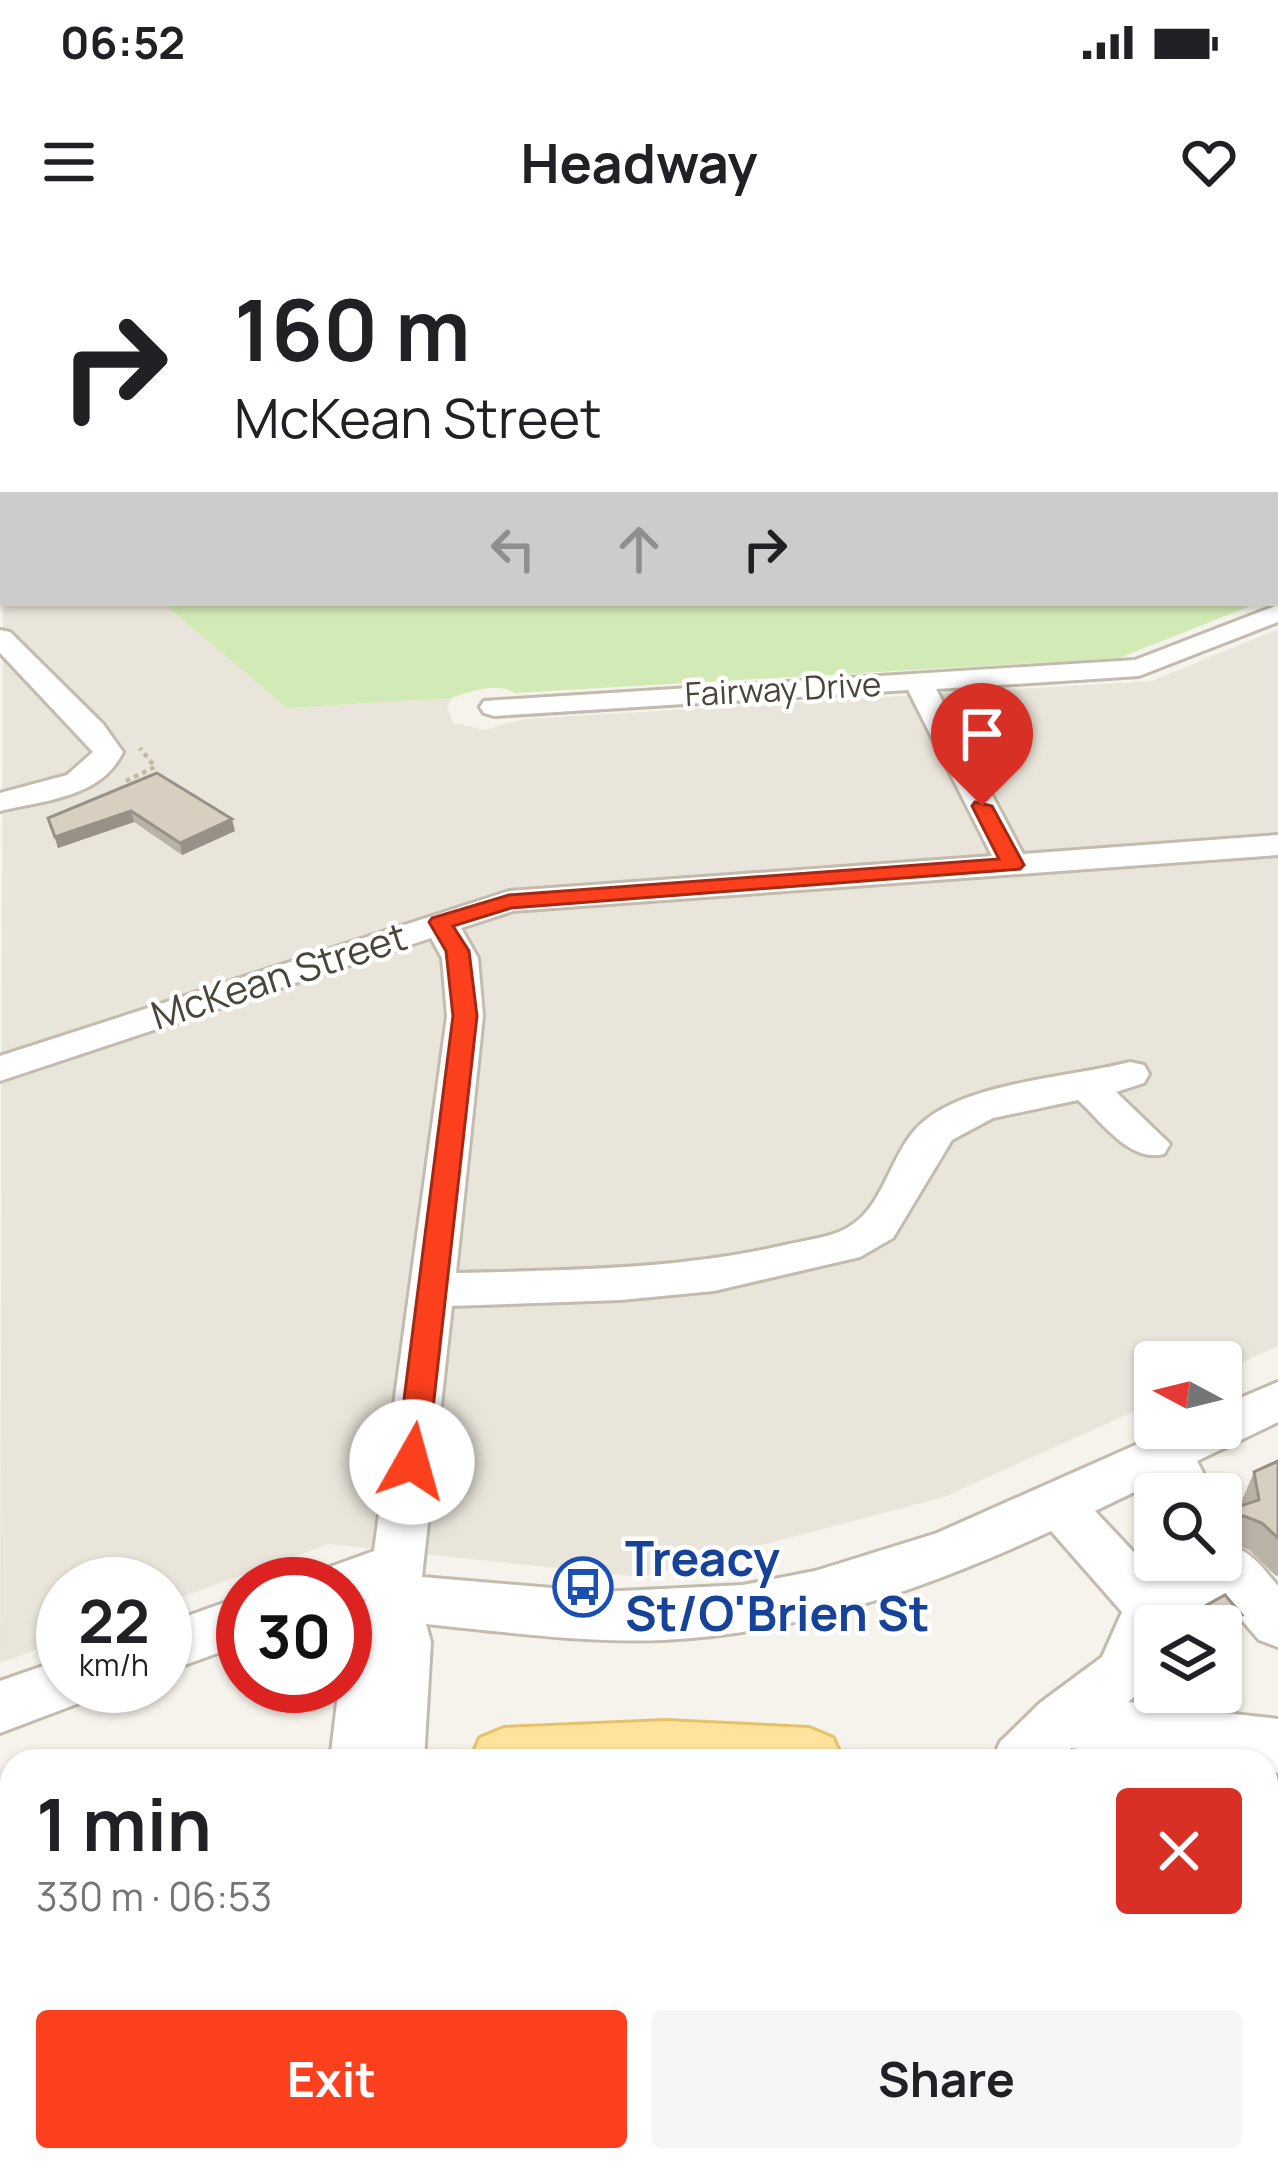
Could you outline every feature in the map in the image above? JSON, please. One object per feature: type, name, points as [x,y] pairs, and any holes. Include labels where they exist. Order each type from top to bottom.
[{"type":"street","name":"Fairway Drive","points":[[494,707],[1139,668],[1278,614]]},
{"type":"street","points":[[0,638],[94,730],[108,752],[105,762],[86,777],[0,802]]},
{"type":"street","points":[[918,682],[1013,865]]},
{"type":"street","name":"McKean Street","points":[[0,1069],[440,922],[523,900],[1278,845]]},
{"type":"street","points":[[359,1749],[379,1582],[432,1290],[465,1016],[480,972],[484,908]]},
{"type":"street","points":[[440,922],[458,951],[465,1016]]},
{"type":"street","points":[[432,1290],[730,1276],[854,1242],[877,1228],[916,1153],[948,1123],[998,1105],[1089,1089],[1130,1074]]},
{"type":"street","points":[[1089,1089],[1150,1144]]},
{"type":"street","points":[[1242,1418],[1278,1401]]},
{"type":"street","points":[[1179,1473],[1201,1449]]},
{"type":"street","points":[[379,1582],[631,1616],[726,1609],[831,1589],[933,1561],[1058,1504],[1134,1485]]},
{"type":"street","points":[[1058,1504],[1149,1605]]},
{"type":"street","points":[[1154,1605],[1193,1581]]},
{"type":"street","points":[[1242,1581],[1278,1623]]},
{"type":"street","points":[[379,1582],[404,1642],[397,1749]]},
{"type":"street","points":[[1032,1749],[1060,1720],[1121,1676],[1134,1646]]},
{"type":"street","points":[[0,1707],[36,1694]]},
{"type":"street","points":[[1060,1720],[1278,1746]]},
{"type":"shaded area","points":[[3,606],[167,606],[287,708],[452,698],[447,708],[454,723],[484,730],[524,719],[1152,681],[1278,629],[1278,1346],[1242,1362],[1242,1341],[1134,1341],[1134,1411],[944,1497],[641,1577],[329,1544],[293,1557],[216,1557],[216,1585],[192,1593],[192,1557],[36,1557],[36,1650],[0,1663]]},
{"type":"green space","points":[[167,606],[1250,606],[1119,658],[515,693],[492,688],[452,698],[287,708]]},
{"type":"building","points":[[157,773],[232,819],[180,843],[131,811],[55,837],[48,818]]},
{"type":"building","points":[[1278,1461],[1278,1538],[1262,1523],[1242,1516],[1242,1505],[1259,1500],[1254,1472]]},
{"type":"building","points":[[1225,1595],[1234,1605],[1207,1605]]},
{"type":"place","name":"Treacy St/O'Brien St","points":[[583,1587]]},
{"type":"route","points":[[412,1462],[465,1016],[458,951],[440,922],[509,901],[1013,865],[982,806]]}]
